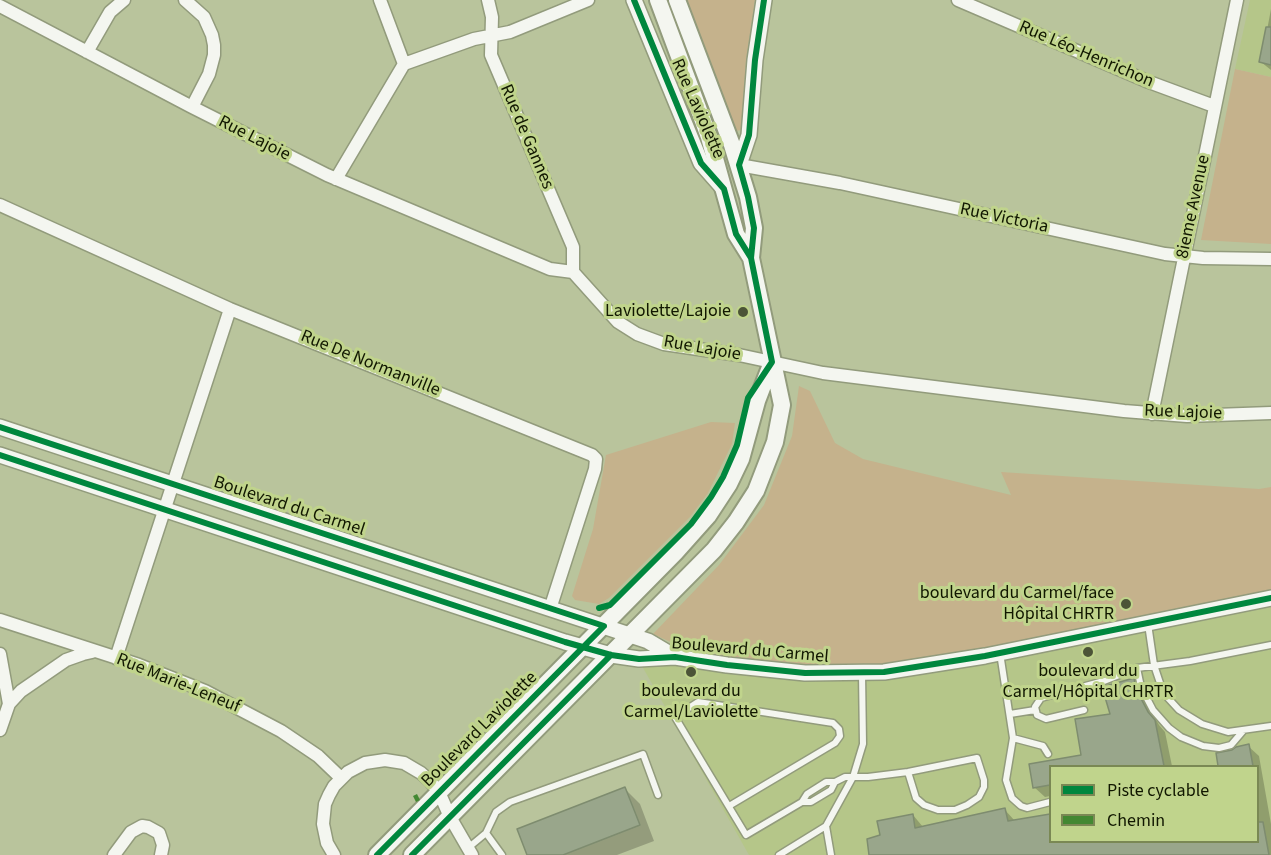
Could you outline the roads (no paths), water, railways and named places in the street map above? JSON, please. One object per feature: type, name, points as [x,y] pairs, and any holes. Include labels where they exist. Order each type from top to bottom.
[{"type":"main road","name":"Rue Laviolette","points":[[658,0],[709,137],[736,234],[752,258]]},
{"type":"main road","name":"Rue Laviolette","points":[[677,0],[739,165],[748,197],[754,228],[752,258],[772,362]]},
{"type":"main road","name":"Boulevard Laviolette","points":[[377,855],[675,553],[720,500],[741,459],[757,401],[772,362]]},
{"type":"main road","points":[[412,855],[714,550],[736,522],[756,490],[775,442],[782,409],[772,362]]},
{"type":"street","points":[[87,52],[110,12],[124,0]]},
{"type":"street","points":[[185,0],[204,17],[214,45],[209,74],[192,107]]},
{"type":"street","points":[[380,0],[404,64]]},
{"type":"street","name":"Rue de Gannes","points":[[488,0],[492,16],[491,55],[573,247],[573,272]]},
{"type":"street","points":[[336,179],[404,64],[474,39],[510,32],[588,0]]},
{"type":"street","name":"Rue Laviolette","points":[[634,0],[701,163],[724,189]]},
{"type":"street","name":"Rue Laviolette","points":[[739,165],[749,135],[755,60],[764,0]]},
{"type":"street","name":"Rue Léo-Henrichon","points":[[958,0],[1149,82],[1214,105]]},
{"type":"street","name":"8ieme Avenue","points":[[1152,414],[1237,0]]},
{"type":"street","name":"Rue Lajoie","points":[[0,6],[192,107],[336,179],[550,269],[573,272],[610,315],[637,334],[664,344],[739,355],[823,373],[1152,414],[1206,416],[1271,413]]},
{"type":"street","name":"Rue Victoria","points":[[739,165],[832,181],[1153,252],[1184,256],[1271,259]]},
{"type":"street","name":"Rue De Normanville","points":[[0,205],[231,309],[592,455],[596,459],[595,468],[550,609]]},
{"type":"street","points":[[116,658],[231,309]]},
{"type":"street","name":"Boulevard du Carmel","points":[[0,427],[604,626],[648,641],[675,657]]},
{"type":"street","name":"Boulevard du Carmel","points":[[0,455],[582,647],[611,655],[639,659],[675,657],[791,672],[862,673],[929,666],[1000,653],[1271,598]]},
{"type":"street","name":"Boulevard du Carmel","points":[[354,572],[363,547]]},
{"type":"street","name":"Rue Marie-Leneuf","points":[[0,620],[191,685],[246,712],[291,738],[318,756],[341,777]]},
{"type":"street","points":[[0,730],[9,704],[27,686],[66,660],[83,654],[100,653]]},
{"type":"street","points":[[0,654],[9,704]]},
{"type":"street","points":[[334,855],[324,834],[324,814],[329,795],[341,777],[365,763],[385,760],[404,763],[421,773],[439,792],[450,817],[470,851]]},
{"type":"street","points":[[114,855],[131,832],[142,826],[159,833],[163,845],[160,855]]},
{"type":"lane","points":[[1148,622],[1154,665],[1163,691],[1187,716],[1220,730],[1243,731],[1271,726]]},
{"type":"lane","points":[[1084,711],[1046,719],[1040,718],[1035,710],[1035,704],[1041,698],[1104,681],[1137,668],[1190,661],[1271,645]]},
{"type":"lane","points":[[1000,653],[1013,738],[1006,774],[1012,798],[1016,803],[1027,808],[1049,802]]},
{"type":"lane","points":[[1137,668],[1141,687],[1153,710],[1169,728],[1181,736],[1203,746],[1218,748],[1231,745],[1243,731]]},
{"type":"lane","points":[[779,855],[826,826],[853,777],[863,744],[862,673]]},
{"type":"lane","points":[[729,806],[835,743],[840,736],[839,729],[833,723],[698,702],[675,717],[746,835],[802,802],[807,794],[826,782],[835,782],[845,777],[868,777],[908,772],[977,758],[984,780],[982,790],[974,801],[955,810],[938,810],[921,803],[914,795],[908,772]]},
{"type":"lane","points":[[1010,714],[1035,710]]},
{"type":"lane","points":[[1013,738],[1043,746],[1048,754]]},
{"type":"lane","points":[[470,851],[486,833],[496,812],[510,802],[643,754],[657,795]]},
{"type":"lane","points":[[826,826],[831,855]]},
{"type":"lane","points":[[486,833],[502,855]]},
{"type":"place","name":"Laviolette/Lajoie","points":[[743,312]]},
{"type":"place","name":"boulevard du Carmel/face Hôpital CHRTR","points":[[1126,604]]},
{"type":"place","name":"boulevard du Carmel/Hôpital CHRTR","points":[[1088,652]]},
{"type":"place","name":"boulevard du Carmel/Laviolette","points":[[691,672]]}]
